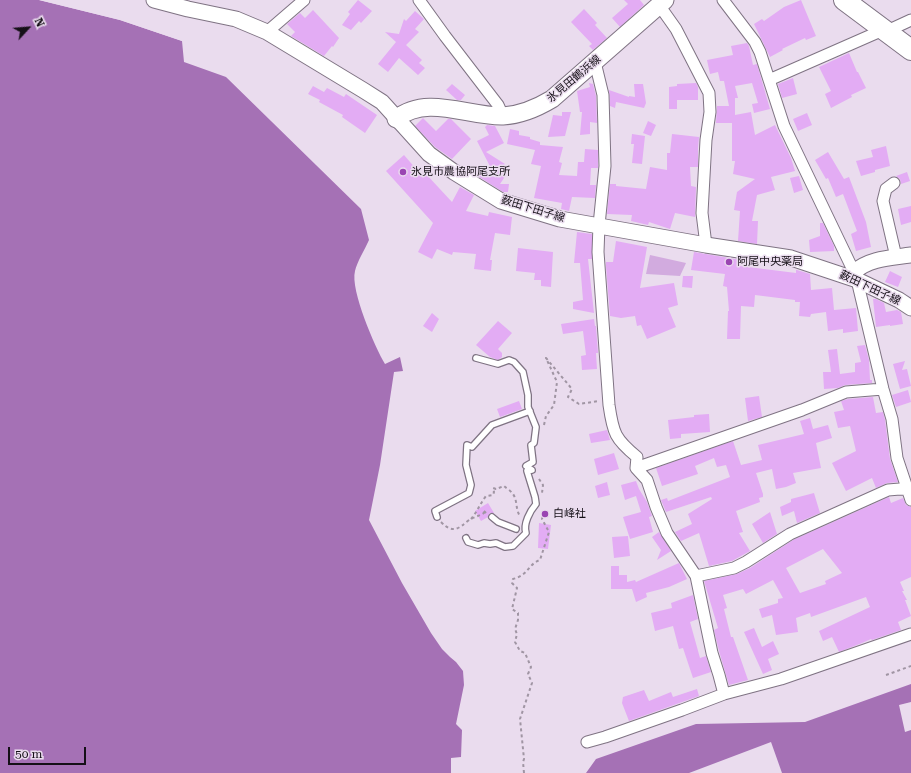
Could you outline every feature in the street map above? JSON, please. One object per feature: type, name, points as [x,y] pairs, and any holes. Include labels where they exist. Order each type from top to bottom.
[{"type":"highway","points":[[844,0],[911,50]]},
{"type":"main road","name":"薮田下田子線","points":[[154,0],[188,10],[236,19],[267,32],[382,102],[429,154],[454,172],[501,201],[560,219],[706,245],[791,258],[856,276],[911,308]]},
{"type":"main road","name":"氷見田鶴浜線","points":[[396,119],[404,113],[419,108],[441,107],[503,116],[535,109],[552,99],[662,3]]},
{"type":"main road","points":[[856,276],[862,265],[878,260],[911,255]]},
{"type":"street","points":[[267,32],[304,0]]},
{"type":"street","points":[[419,0],[498,105],[503,116]]},
{"type":"street","points":[[723,0],[755,42],[760,52],[784,126],[856,276],[883,389],[892,419],[897,458],[909,490],[911,500]]},
{"type":"street","points":[[662,3],[709,93],[710,112],[706,140],[702,213],[706,245]]},
{"type":"street","points":[[769,80],[911,20]]},
{"type":"street","points":[[803,65],[804,57],[855,34]]},
{"type":"street","points":[[595,62],[603,95],[605,166],[598,252],[612,427],[622,444],[637,457],[636,468],[646,480],[667,533],[696,576],[712,653],[724,694]]},
{"type":"street","points":[[894,183],[886,189],[883,201],[896,257]]},
{"type":"street","points":[[636,468],[802,410],[846,392],[883,389]]},
{"type":"street","points":[[696,576],[734,568],[790,534],[888,490],[909,490]]},
{"type":"street","points":[[587,742],[675,713],[724,694],[781,679],[911,634]]},
{"type":"lane","points":[[476,358],[498,364],[509,360],[514,362],[523,372],[528,395],[528,407],[536,427],[534,443],[531,446],[533,462],[526,466],[532,470]]},
{"type":"lane","points":[[437,517],[434,511],[469,493],[471,485],[466,465],[467,445],[472,447],[492,425],[530,411]]},
{"type":"lane","points":[[466,538],[468,542],[478,545],[484,543],[496,543],[505,547],[513,546],[526,533],[525,530],[530,511],[539,504],[535,497],[527,471],[532,470]]},
{"type":"lane","points":[[492,517],[498,522],[516,529]]},
{"type":"path","points":[[543,428],[546,416],[554,405],[557,382],[546,358],[572,389],[568,398],[579,404],[599,401],[610,406]]},
{"type":"path","points":[[532,470],[543,485],[542,500]]},
{"type":"path","points":[[437,517],[446,526],[452,529],[463,526],[475,515],[486,496],[493,496],[493,488],[496,489],[504,486],[512,492],[516,509],[520,516],[522,517],[526,515],[539,504],[544,512],[542,519],[549,532],[540,560],[535,561],[522,577],[513,579],[512,583],[517,588],[512,609],[518,613],[518,620],[515,629],[517,634],[515,642],[520,652],[525,653],[531,667],[528,674],[532,683],[520,719],[524,773]]},
{"type":"path","points":[[470,520],[484,513],[483,510],[492,517]]},
{"type":"path","points":[[886,675],[911,666]]},
{"type":"shaded area","points":[[0,0],[39,0],[120,20],[182,41],[184,62],[226,77],[361,209],[369,240],[355,271],[354,280],[356,291],[364,318],[375,345],[385,364],[400,357],[403,371],[394,372],[380,465],[369,520],[402,583],[431,633],[442,649],[463,671],[464,685],[456,724],[462,730],[461,757],[451,758],[451,773],[0,773]]},
{"type":"shaded area","points":[[650,255],[686,263],[680,276],[646,274]]},
{"type":"shaded area","points":[[911,684],[911,773],[586,773],[596,759],[696,724],[805,722]]},
{"type":"pier","points":[[39,0],[47,0],[121,18],[183,39],[182,41],[120,20]]},
{"type":"pier","points":[[911,702],[911,730],[905,732],[899,705]]},
{"type":"pier","points":[[771,742],[782,773],[689,773]]},
{"type":"building","points":[[358,0],[372,11],[361,23],[359,21],[351,30],[342,25],[350,14],[348,12]]},
{"type":"building","points":[[624,0],[640,0],[644,5],[620,27],[612,18],[628,4]]},
{"type":"building","points":[[801,0],[816,36],[806,40],[805,38],[782,49],[783,50],[770,57],[754,24],[762,19],[764,21],[784,7]]},
{"type":"building","points":[[584,9],[597,23],[595,25],[607,38],[593,50],[589,46],[592,44],[571,22]]},
{"type":"building","points":[[313,10],[339,38],[324,56],[291,36],[295,32],[287,24],[300,13],[305,18]]},
{"type":"building","points":[[415,11],[424,19],[415,29],[419,32],[406,45],[422,60],[419,63],[425,68],[418,75],[399,58],[388,72],[378,64],[396,42],[385,32],[399,34],[404,19],[406,21]]},
{"type":"building","points":[[747,43],[753,65],[757,64],[770,109],[754,113],[752,104],[758,103],[752,83],[735,86],[738,98],[735,98],[735,115],[751,112],[755,135],[775,125],[791,158],[795,171],[771,177],[775,190],[757,195],[752,221],[758,221],[757,244],[738,241],[740,211],[734,210],[737,192],[755,179],[733,174],[735,161],[732,161],[732,123],[716,123],[717,106],[729,106],[724,81],[720,81],[718,72],[710,74],[707,60],[733,55],[731,46]]},
{"type":"building","points":[[849,53],[866,88],[851,95],[852,97],[831,108],[825,94],[831,91],[819,67]]},
{"type":"building","points":[[793,78],[797,94],[782,98],[778,84]]},
{"type":"building","points":[[589,83],[593,84],[596,96],[597,123],[590,122],[590,134],[580,135],[582,112],[580,112],[577,91],[590,87]]},
{"type":"building","points":[[696,83],[698,87],[698,100],[677,100],[677,109],[669,109],[669,87],[677,86],[677,84]]},
{"type":"building","points":[[452,84],[465,95],[461,100],[457,100],[446,90]]},
{"type":"building","points":[[634,84],[643,84],[646,103],[644,108],[616,102],[615,108],[610,106],[609,90],[629,97],[635,97]]},
{"type":"building","points":[[313,86],[324,92],[327,88],[344,97],[346,94],[377,115],[365,133],[342,117],[343,115],[319,102],[320,100],[308,94]]},
{"type":"building","points":[[562,112],[571,112],[565,136],[548,137],[553,115],[562,116]]},
{"type":"building","points":[[807,113],[812,125],[798,131],[793,119]]},
{"type":"building","points":[[423,118],[436,131],[448,119],[451,119],[471,139],[452,159],[435,147],[415,126]]},
{"type":"building","points":[[648,121],[656,125],[651,136],[643,133]]},
{"type":"building","points":[[487,125],[495,126],[504,143],[486,152],[505,164],[502,168],[508,172],[500,184],[509,184],[508,192],[503,192],[473,173],[477,167],[496,178],[477,141],[489,135],[485,127]]},
{"type":"building","points":[[510,129],[519,131],[519,135],[530,137],[530,139],[540,142],[540,145],[563,147],[559,162],[562,163],[559,175],[577,176],[578,162],[584,162],[585,149],[598,150],[598,168],[591,168],[590,185],[596,185],[595,198],[572,197],[569,211],[561,209],[562,203],[534,198],[541,166],[531,164],[535,150],[507,144]]},
{"type":"building","points":[[632,134],[645,136],[642,164],[632,163],[634,144],[631,144]]},
{"type":"building","points":[[672,134],[699,137],[698,167],[690,167],[691,186],[696,187],[695,217],[675,213],[670,229],[649,222],[648,225],[631,221],[632,215],[607,214],[610,184],[646,189],[650,167],[667,170],[667,153],[670,153]]},
{"type":"building","points":[[886,146],[890,166],[861,176],[856,161],[873,157],[871,150]]},
{"type":"building","points":[[828,152],[844,179],[849,177],[866,222],[871,247],[856,251],[851,234],[857,231],[843,194],[836,197],[828,178],[826,179],[815,160]]},
{"type":"building","points":[[404,155],[423,177],[426,174],[452,202],[460,187],[474,195],[466,211],[488,216],[489,212],[512,217],[510,235],[495,233],[490,260],[492,260],[491,271],[474,269],[476,254],[453,252],[452,255],[437,249],[432,259],[418,252],[433,223],[386,171]]},
{"type":"building","points":[[907,172],[910,181],[901,184],[900,179],[896,176]]},
{"type":"building","points":[[799,176],[803,190],[794,193],[790,178]]},
{"type":"building","points":[[911,206],[911,222],[901,225],[898,209]]},
{"type":"building","points":[[820,223],[823,223],[834,246],[834,251],[810,252],[809,240],[820,236]]},
{"type":"building","points":[[577,232],[592,234],[592,259],[588,259],[594,313],[573,309],[573,302],[583,300],[580,263],[574,263]]},
{"type":"building","points":[[616,241],[647,247],[640,288],[674,283],[678,305],[668,308],[676,327],[647,339],[641,325],[637,326],[635,316],[621,318],[610,316],[606,262],[613,262]]},
{"type":"building","points":[[518,248],[553,252],[551,287],[541,286],[541,280],[534,280],[535,273],[516,271]]},
{"type":"building","points":[[694,252],[741,260],[740,266],[796,273],[797,270],[810,274],[811,290],[832,288],[834,310],[856,308],[858,331],[843,333],[843,329],[828,331],[826,312],[811,314],[810,317],[799,316],[800,302],[795,302],[795,300],[755,295],[754,307],[741,306],[740,339],[727,339],[729,311],[727,287],[723,286],[725,274],[691,270]]},
{"type":"building","points":[[890,271],[902,277],[898,287],[885,282]]},
{"type":"building","points":[[683,276],[693,276],[692,288],[682,287]]},
{"type":"building","points":[[873,299],[884,303],[886,312],[897,310],[901,312],[903,324],[876,327]]},
{"type":"building","points":[[432,313],[439,319],[432,332],[423,326]]},
{"type":"building","points":[[594,319],[598,353],[596,353],[597,369],[582,370],[581,356],[586,355],[583,331],[563,334],[561,324]]},
{"type":"building","points":[[498,321],[512,333],[498,349],[502,353],[502,357],[498,360],[490,357],[476,345]]},
{"type":"building","points":[[865,345],[869,360],[870,380],[872,380],[872,383],[845,385],[838,388],[824,389],[823,372],[831,372],[828,350],[837,349],[840,374],[855,372],[855,363],[861,362],[857,346]]},
{"type":"building","points":[[905,361],[902,370],[907,369],[911,386],[900,389],[893,364]]},
{"type":"building","points":[[908,390],[911,402],[896,407],[892,395]]},
{"type":"building","points":[[759,396],[762,417],[748,421],[745,398]]},
{"type":"building","points":[[873,397],[876,413],[883,412],[890,459],[898,482],[887,483],[876,488],[872,478],[846,491],[832,463],[856,451],[850,426],[838,428],[834,412],[844,410],[841,401]]},
{"type":"building","points":[[519,401],[522,409],[500,417],[497,409]]},
{"type":"building","points":[[709,414],[710,432],[681,434],[681,438],[670,439],[668,420]]},
{"type":"building","points":[[810,418],[813,429],[828,425],[832,438],[816,443],[821,468],[793,473],[796,483],[776,489],[772,469],[756,473],[763,497],[759,498],[760,502],[736,511],[743,532],[739,533],[750,551],[732,561],[709,566],[699,533],[681,541],[675,532],[692,524],[688,514],[712,499],[711,497],[666,512],[661,500],[667,498],[668,501],[730,477],[726,465],[717,467],[714,458],[695,466],[698,474],[662,486],[656,468],[733,441],[741,465],[762,460],[758,445],[804,434],[800,421]]},
{"type":"building","points":[[607,430],[610,440],[591,443],[589,434]]},
{"type":"building","points":[[614,453],[619,469],[598,475],[594,459]]},
{"type":"building","points":[[636,481],[647,502],[652,516],[649,517],[653,532],[630,539],[623,517],[641,512],[636,496],[625,500],[621,485]]},
{"type":"building","points":[[607,482],[610,495],[598,498],[595,486]]},
{"type":"building","points":[[814,493],[820,513],[797,523],[794,511],[782,516],[780,507],[791,502],[791,499]]},
{"type":"building","points":[[889,497],[891,503],[903,498],[906,505],[911,507],[911,577],[900,582],[911,616],[898,622],[901,630],[872,640],[871,639],[839,652],[832,637],[823,641],[819,631],[870,607],[866,597],[811,617],[810,613],[796,618],[798,632],[776,635],[772,615],[762,618],[759,609],[778,603],[778,599],[783,598],[773,580],[746,594],[743,589],[723,595],[727,608],[724,609],[731,637],[733,637],[748,680],[729,685],[714,630],[718,628],[704,581],[737,574],[750,568],[793,540]],"holes":[[[823,549],[842,573],[825,581],[826,584],[800,593],[786,568]]]},
{"type":"building","points":[[488,503],[494,513],[490,513],[488,517],[481,521],[475,511]]},
{"type":"building","points":[[770,512],[777,534],[763,543],[752,524]]},
{"type":"building","points":[[539,523],[551,525],[548,549],[538,548]]},
{"type":"building","points":[[659,532],[671,551],[657,560],[661,550],[652,537]]},
{"type":"building","points":[[628,536],[630,556],[614,558],[612,537]]},
{"type":"building","points":[[679,563],[687,579],[669,587],[646,593],[647,597],[636,602],[632,589],[611,589],[611,566],[619,566],[619,575],[627,575],[627,582],[635,580],[636,582]]},
{"type":"building","points":[[693,595],[698,619],[690,622],[700,658],[706,656],[711,672],[693,678],[683,648],[679,649],[673,626],[655,631],[651,613],[672,608],[671,603]]},
{"type":"building","points":[[754,628],[762,647],[773,641],[779,654],[768,659],[772,670],[763,674],[744,632]]},
{"type":"building","points":[[697,689],[699,696],[629,721],[622,703],[623,697],[644,690],[649,701],[671,692],[673,697]]},
{"type":"place","name":"氷見市農協阿尾支所","points":[[403,172]]},
{"type":"place","name":"阿尾中央薬局","points":[[729,262]]},
{"type":"place","name":"白峰社","points":[[545,514]]}]
